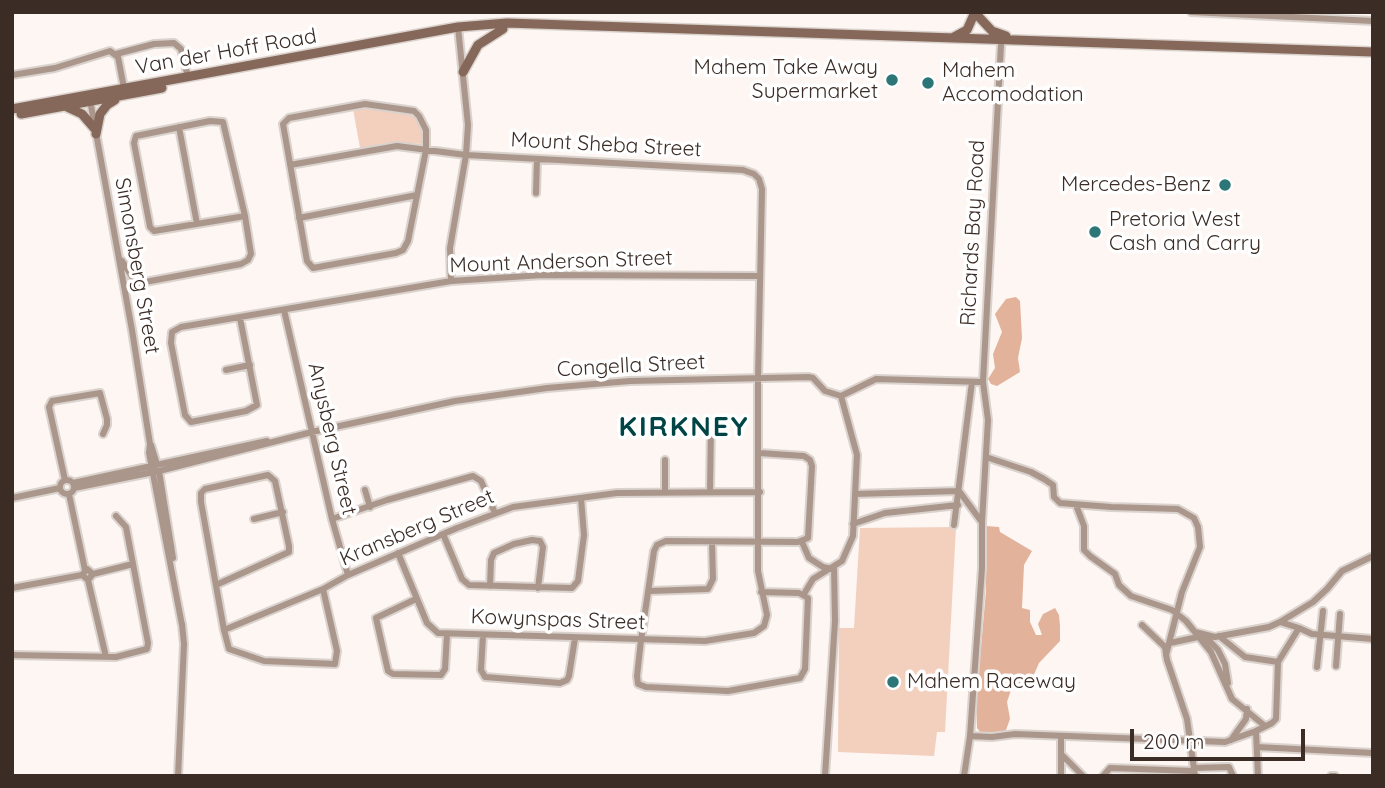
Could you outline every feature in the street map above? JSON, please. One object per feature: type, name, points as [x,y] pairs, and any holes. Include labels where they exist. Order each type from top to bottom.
[{"type":"main road","points":[[952,38],[967,30],[977,14]]},
{"type":"main road","points":[[977,14],[999,35],[1031,40]]},
{"type":"main road","points":[[977,14],[986,41]]},
{"type":"main road","name":"Van der Hoff Road","points":[[124,92],[188,78],[507,23],[952,38],[1001,45],[1118,48],[1160,46]]},
{"type":"main road","points":[[463,72],[478,45],[503,29]]},
{"type":"main road","name":"Van der Hoff Road","points":[[12,109],[124,92],[458,30],[1031,40],[1373,52]]},
{"type":"main road","points":[[96,131],[103,109],[124,92]]},
{"type":"main road","name":"Van der Hoff Road","points":[[12,115],[62,107],[89,98]]},
{"type":"main road","points":[[62,107],[79,111],[96,131]]},
{"type":"street","points":[[1191,12],[1373,21]]},
{"type":"street","points":[[451,281],[450,248],[466,155],[468,125],[458,30]]},
{"type":"street","points":[[12,75],[55,68],[107,51],[116,54],[154,44],[174,43],[181,49],[188,78]]},
{"type":"street","name":"Richards Bay Road","points":[[964,776],[970,736],[982,568],[988,420],[983,382],[1001,45]]},
{"type":"street","points":[[116,54],[124,92]]},
{"type":"street","name":"Simonsberg Street","points":[[89,98],[183,625],[178,776]]},
{"type":"street","points":[[366,104],[414,111],[426,130],[426,150],[408,241],[404,248],[396,253],[369,259],[311,267],[307,261],[282,129],[286,119],[366,104]]},
{"type":"street","points":[[124,286],[245,262],[251,251],[245,216],[223,122],[216,120],[140,134],[134,139],[150,227],[154,231],[245,216]]},
{"type":"street","points":[[179,127],[197,224]]},
{"type":"street","name":"Mount Sheba Street","points":[[290,165],[390,147],[466,155],[743,170],[760,180],[762,188],[760,276]]},
{"type":"street","points":[[536,193],[537,159]]},
{"type":"street","points":[[299,218],[417,195]]},
{"type":"street","points":[[118,253],[133,278],[141,283]]},
{"type":"street","name":"Mount Anderson Street","points":[[240,318],[256,407],[196,422],[187,419],[171,343],[172,332],[181,327],[451,281],[552,275],[760,276]]},
{"type":"street","points":[[760,276],[758,571],[761,592],[804,594]]},
{"type":"street","name":"Anysberg Street","points":[[284,310],[332,519],[348,575]]},
{"type":"street","points":[[226,370],[250,365]]},
{"type":"street","name":"Congella Street","points":[[74,485],[455,401],[547,388],[630,381],[809,377],[825,391],[841,396]]},
{"type":"street","points":[[804,594],[813,579],[842,561],[851,544],[857,455],[841,396],[876,379],[983,382]]},
{"type":"street","points":[[954,525],[972,382]]},
{"type":"street","points":[[103,434],[107,419],[101,394],[94,392],[52,401],[49,407],[65,480],[74,485],[69,494],[106,657]]},
{"type":"street","points":[[710,492],[711,425]]},
{"type":"street","points":[[759,453],[804,456],[811,462],[808,538],[802,542],[659,543],[654,551],[637,679],[643,686],[733,691],[796,679],[803,675],[805,669],[809,604],[804,594]]},
{"type":"street","points":[[986,457],[1037,475],[1053,485],[1054,497],[1058,502],[1178,509],[1194,518],[1200,547],[1186,578],[1166,655]]},
{"type":"street","points":[[665,460],[665,492]]},
{"type":"street","points":[[216,584],[288,554],[289,545],[282,512],[275,480],[271,476],[202,491],[201,502],[224,630],[229,649],[270,662],[334,664],[337,661],[337,651],[323,589]]},
{"type":"street","points":[[332,519],[472,476],[481,481],[495,513]]},
{"type":"street","points":[[65,480],[60,483],[60,488],[63,493],[69,494]]},
{"type":"street","points":[[12,498],[60,488]]},
{"type":"street","points":[[365,490],[370,507]]},
{"type":"street","points":[[855,494],[959,491]]},
{"type":"street","points":[[959,491],[982,522]]},
{"type":"street","name":"Kransberg Street","points":[[224,630],[323,589],[348,575],[443,534],[495,513],[522,506],[617,494],[760,492]]},
{"type":"street","points":[[443,534],[465,583],[469,585],[569,589],[578,583],[584,527],[581,498]]},
{"type":"street","points":[[853,524],[886,513],[958,505]]},
{"type":"street","points":[[1076,505],[1084,526],[1084,550],[1115,574],[1119,585],[1128,594],[1177,613],[1199,635],[1211,652],[1230,696],[1265,726]]},
{"type":"street","points":[[254,519],[282,512]]},
{"type":"street","points":[[12,655],[106,657],[133,654],[145,651],[148,647],[126,527],[116,516]]},
{"type":"street","points":[[490,586],[491,560],[494,553],[513,544],[532,540],[540,541],[543,547],[538,588]]},
{"type":"street","points":[[649,591],[708,589],[713,579],[712,542]]},
{"type":"street","points":[[802,542],[813,561],[813,579]]},
{"type":"street","name":"Kowynspas Street","points":[[398,553],[416,599],[432,629],[447,634],[718,641],[754,633],[764,626],[766,615],[761,592]]},
{"type":"street","points":[[1170,643],[1199,635],[1219,636],[1269,627],[1313,601],[1342,571],[1372,555]]},
{"type":"street","points":[[813,561],[833,568]]},
{"type":"street","points":[[12,588],[133,564]]},
{"type":"street","points":[[825,776],[835,621],[833,568]]},
{"type":"street","points":[[416,599],[376,618],[388,671],[393,674],[441,675],[445,669],[447,634]]},
{"type":"street","points":[[1317,667],[1323,611]]},
{"type":"street","points":[[1336,666],[1340,614]]},
{"type":"street","points":[[1280,622],[1320,635],[1373,639]]},
{"type":"street","points":[[1142,625],[1162,644],[1166,655],[1186,714],[1194,772]]},
{"type":"street","points":[[970,736],[1011,734],[1189,742],[1230,741],[1256,732],[1276,719],[1278,662],[1299,628]]},
{"type":"street","points":[[483,635],[483,676],[560,683],[569,676],[575,638]]},
{"type":"street","points":[[1219,636],[1245,657],[1278,662]]},
{"type":"street","points":[[1230,741],[1246,719],[1247,709]]},
{"type":"street","points":[[1256,732],[1258,776]]},
{"type":"street","points":[[1061,736],[1061,776]]},
{"type":"street","points":[[1257,747],[1373,753]]},
{"type":"street","points":[[1062,755],[1083,776]]},
{"type":"street","points":[[1103,776],[1110,768],[1141,773],[1194,772],[1229,767],[1233,776]]},
{"type":"shaded area","points":[[366,106],[416,115],[423,127],[423,144],[393,142],[360,148],[353,109]]},
{"type":"shaded area","points":[[1016,297],[1020,301],[1022,338],[1018,358],[1020,372],[997,386],[991,384],[988,379],[995,368],[993,354],[1002,332],[995,314],[1006,299]]},
{"type":"shaded area","points":[[986,526],[999,527],[1000,532],[1032,551],[1024,565],[1022,608],[1030,610],[1030,622],[1036,635],[1042,635],[1038,624],[1043,614],[1055,608],[1060,626],[1060,641],[1039,663],[1032,679],[1023,687],[1012,687],[1007,702],[1010,719],[1006,730],[1001,733],[981,733],[977,728],[976,703],[986,591]]},
{"type":"shaded area","name":"Mahem Raceway","points":[[956,527],[945,732],[937,732],[934,756],[838,752],[839,628],[854,628],[860,528]]},
{"type":"place","name":"Mahem Take Away Supermarket","points":[[892,80]]},
{"type":"place","name":"Mahem Accomodation","points":[[928,83]]},
{"type":"place","name":"Mercedes-Benz","points":[[1225,185]]},
{"type":"place","name":"Pretoria West Cash and Carry","points":[[1095,232]]},
{"type":"place","name":"Mahem Raceway","points":[[893,682]]},
{"type":"district","name":"KIRKNEY","points":[[684,428]]}]
